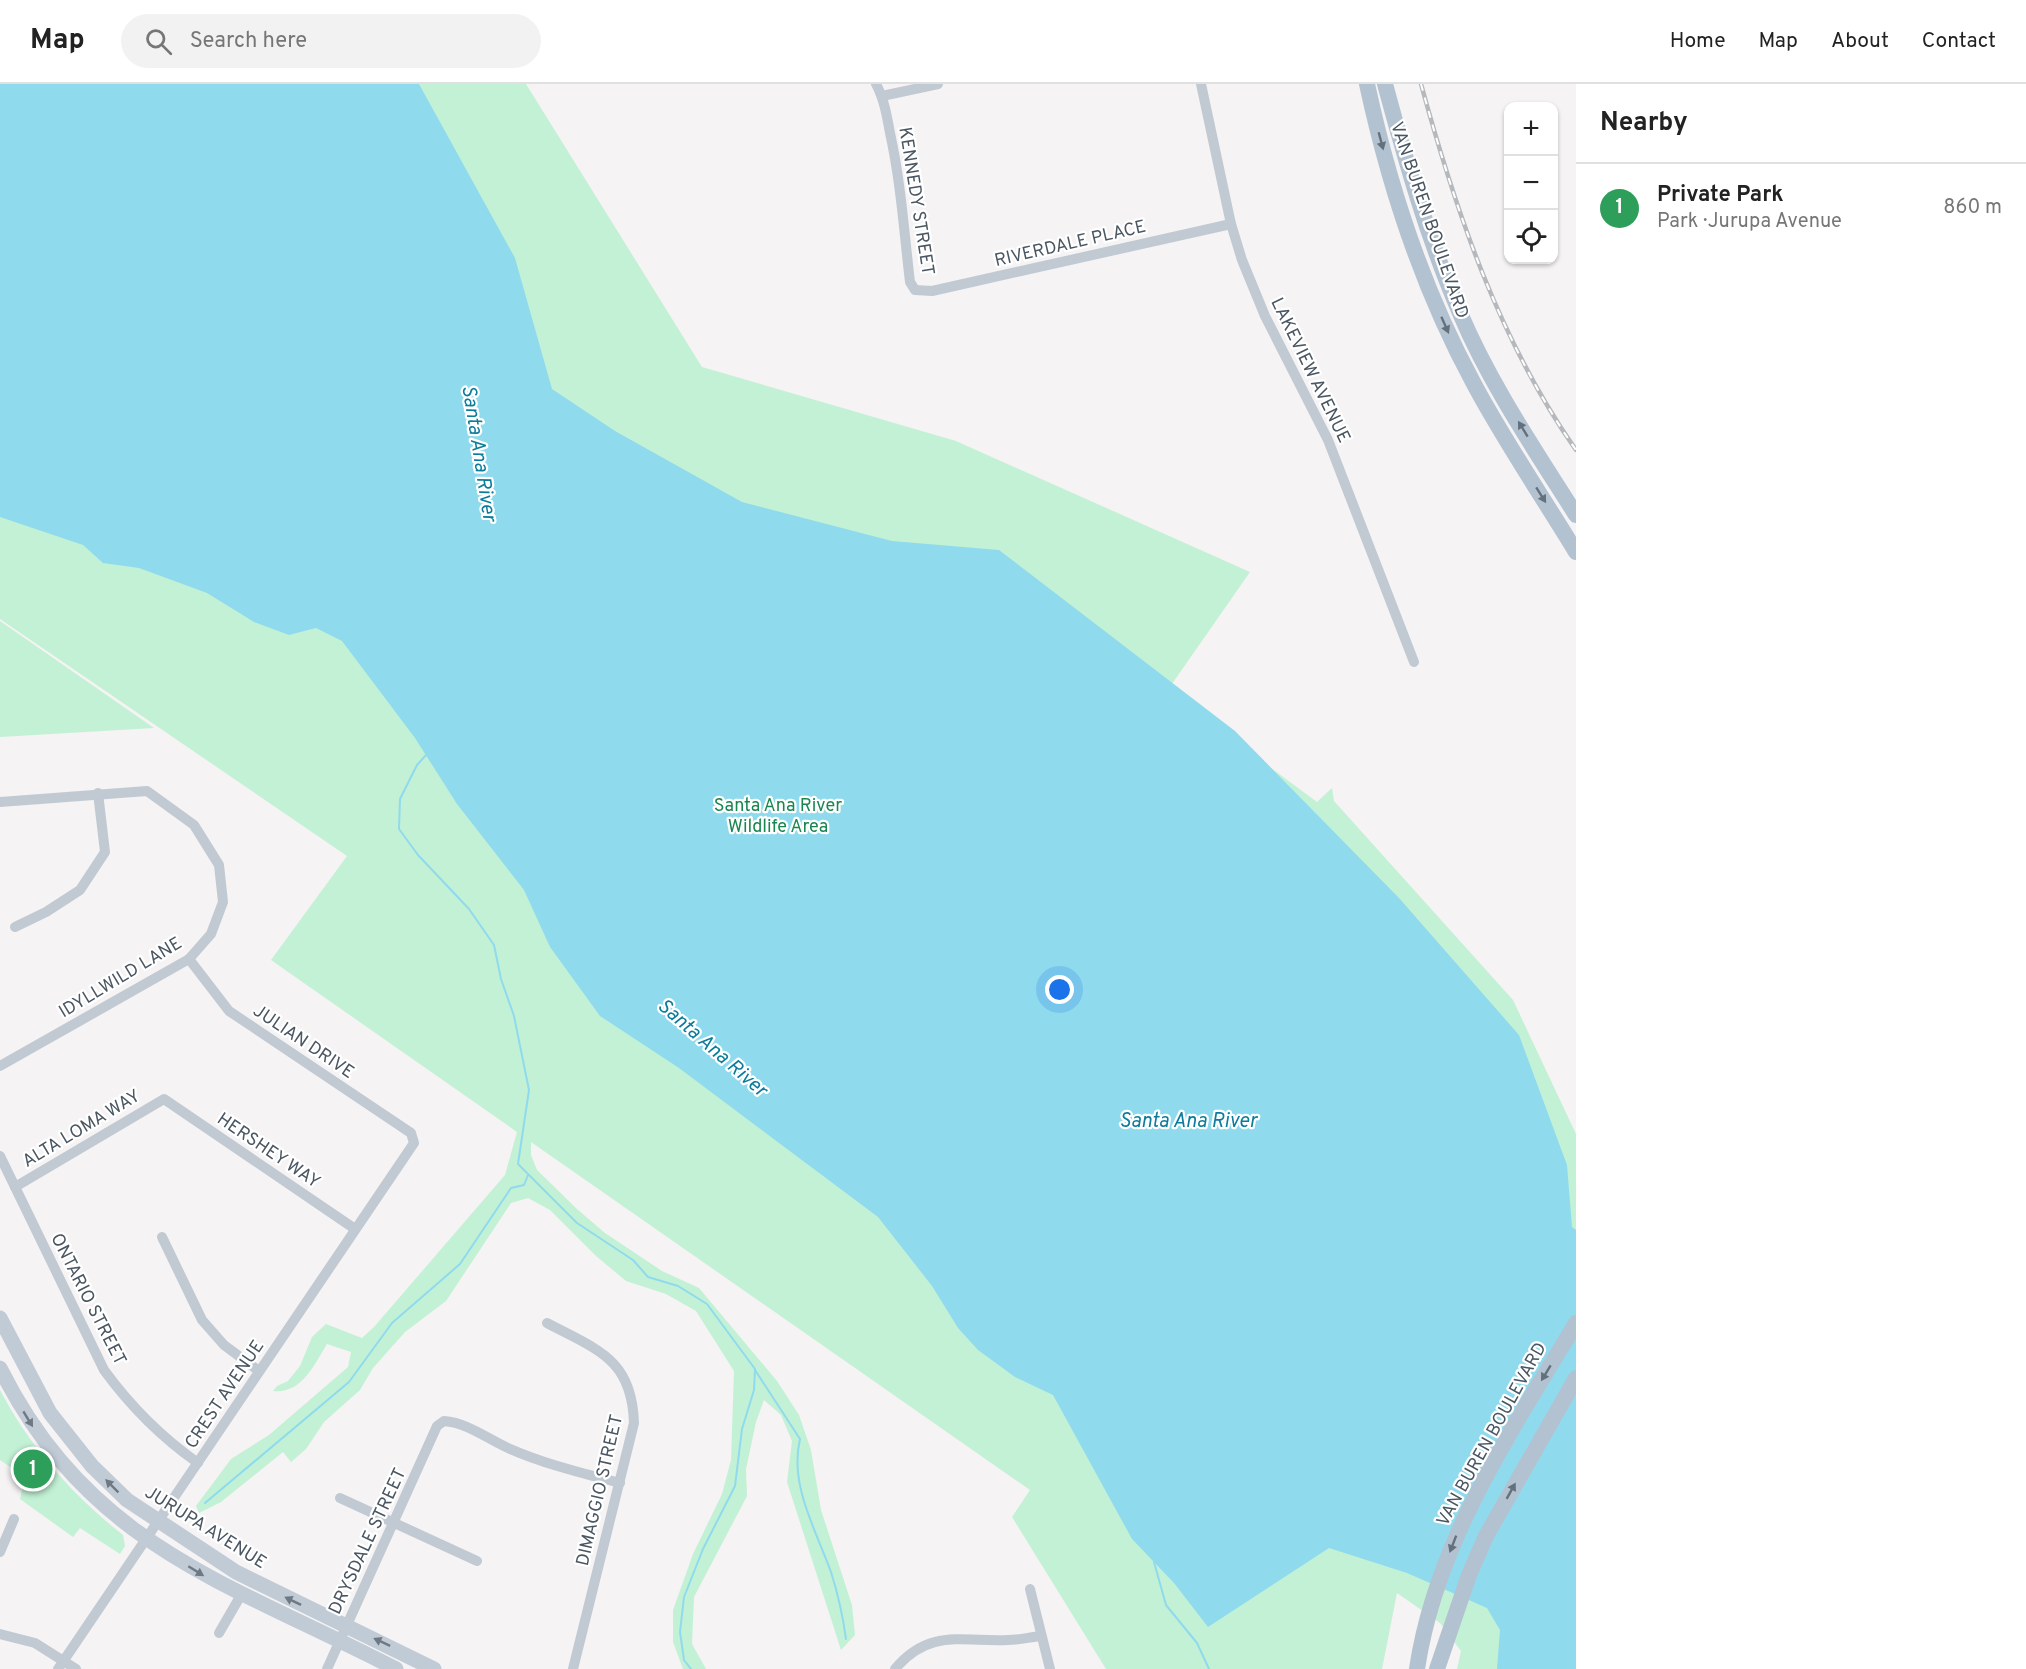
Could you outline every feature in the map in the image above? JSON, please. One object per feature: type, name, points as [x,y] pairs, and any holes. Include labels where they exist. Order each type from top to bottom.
[{"type":"main road","name":"VAN BUREN BOULEVARD","points":[[1367,84],[1389,171],[1443,322],[1474,384],[1576,552]]},
{"type":"main road","name":"VAN BUREN BOULEVARD","points":[[1385,84],[1416,196],[1461,315],[1492,376],[1576,515]]},
{"type":"main road","name":"JURUPA AVENUE","points":[[0,1318],[33,1386],[69,1439],[114,1489],[158,1522],[236,1572],[434,1669]]},
{"type":"main road","name":"VAN BUREN BOULEVARD","points":[[1417,1669],[1424,1632],[1464,1517],[1576,1323]]},
{"type":"main road","points":[[0,1368],[32,1426],[54,1455],[98,1502],[146,1540],[242,1595],[340,1640],[396,1669]]},
{"type":"main road","points":[[1437,1669],[1486,1536],[1576,1378]]},
{"type":"street","name":"KENNEDY STREET","points":[[876,84],[882,96],[903,205],[910,282],[915,290]]},
{"type":"street","points":[[882,96],[938,84]]},
{"type":"street","name":"LAKEVIEW AVENUE","points":[[1201,84],[1231,224],[1242,260],[1265,316],[1328,440],[1414,662]]},
{"type":"street","name":"RIVERDALE PLACE","points":[[915,290],[932,291],[1231,224]]},
{"type":"street","name":"IDYLLWILD LANE","points":[[0,802],[147,791],[194,825],[219,865],[223,902],[211,934],[189,958],[0,1065]]},
{"type":"street","points":[[15,927],[46,912],[80,890],[105,852],[98,793]]},
{"type":"street","name":"JULIAN DRIVE","points":[[189,958],[229,1011],[414,1137]]},
{"type":"street","name":"ALTA LOMA WAY","points":[[15,1187],[164,1099]]},
{"type":"street","name":"HERSHEY WAY","points":[[164,1099],[355,1229]]},
{"type":"street","name":"CREST AVENUE","points":[[61,1665],[414,1143],[414,1137]]},
{"type":"street","name":"ONTARIO STREET","points":[[0,1156],[104,1370],[127,1401],[158,1432],[198,1463]]},
{"type":"street","points":[[162,1237],[202,1320],[225,1345],[259,1371]]},
{"type":"street","name":"DIMAGGIO STREET","points":[[547,1323],[601,1352],[622,1372],[633,1398],[634,1423],[573,1669]]},
{"type":"street","name":"DRYSDALE STREET","points":[[327,1669],[437,1426],[444,1421],[458,1422],[507,1448],[554,1466],[620,1483]]},
{"type":"street","points":[[340,1498],[477,1561]]},
{"type":"street","points":[[0,1552],[14,1518]]},
{"type":"street","points":[[1030,1589],[1050,1669]]},
{"type":"street","points":[[219,1633],[242,1595]]},
{"type":"street","points":[[0,1634],[35,1643],[61,1665],[76,1669]]},
{"type":"street","points":[[896,1669],[914,1650],[933,1642],[954,1638],[1008,1640],[1041,1636]]},
{"type":"green space","name":"Santa Ana River","points":[[0,84],[526,84],[702,367],[956,441],[1250,572],[1167,691],[1317,802],[1332,788],[1334,801],[1513,1000],[1576,1134],[1576,1669],[1457,1669],[1461,1651],[1440,1623],[1397,1593],[1382,1669],[1106,1669],[1012,1517],[1030,1490],[531,1142],[531,1155],[537,1170],[577,1209],[605,1233],[662,1271],[699,1288],[777,1381],[799,1415],[811,1450],[821,1510],[852,1605],[855,1635],[841,1650],[787,1482],[792,1441],[781,1415],[764,1400],[756,1422],[746,1469],[747,1496],[694,1597],[692,1644],[706,1669],[683,1669],[673,1642],[673,1610],[693,1554],[722,1494],[731,1460],[734,1371],[696,1311],[666,1294],[626,1281],[596,1256],[550,1210],[528,1198],[511,1203],[446,1301],[405,1332],[373,1368],[360,1390],[324,1422],[306,1449],[291,1462],[283,1452],[221,1502],[199,1513],[196,1506],[231,1459],[269,1435],[348,1367],[351,1352],[327,1344],[312,1369],[299,1383],[283,1391],[273,1391],[277,1386],[288,1381],[300,1366],[312,1337],[326,1324],[362,1338],[374,1327],[505,1175],[517,1132],[271,960],[347,856],[0,619]]},
{"type":"green space","points":[[0,621],[154,728],[0,737]]},
{"type":"green space","points":[[0,1390],[25,1431],[54,1469],[86,1503],[123,1535],[125,1546],[120,1554],[80,1528],[73,1537],[20,1499],[25,1477],[0,1460]]},
{"type":"water","name":"Santa Ana River","points":[[0,84],[419,84],[515,258],[552,389],[615,431],[742,502],[892,541],[999,550],[1235,731],[1399,898],[1519,1035],[1567,1165],[1572,1227],[1576,1230],[1576,1669],[1497,1669],[1500,1630],[1487,1608],[1407,1573],[1329,1548],[1208,1627],[1174,1583],[1132,1539],[1053,1395],[1015,1377],[978,1350],[958,1328],[932,1286],[878,1217],[679,1068],[600,1016],[550,947],[524,890],[457,804],[415,738],[342,641],[316,628],[289,635],[254,622],[207,593],[139,568],[103,563],[83,545],[0,517]]},
{"type":"waterway","points":[[426,755],[417,765],[400,799],[399,829],[418,855],[469,909],[494,945],[501,979],[514,1016],[529,1090],[518,1164],[577,1223],[633,1260],[648,1277],[678,1286],[707,1304],[755,1369],[754,1390],[742,1429],[735,1486],[703,1549],[684,1597],[680,1632],[684,1660],[691,1669]]},
{"type":"waterway","points":[[205,1503],[349,1382],[392,1323],[460,1264],[511,1188],[524,1185],[528,1175]]},
{"type":"waterway","points":[[755,1370],[800,1439],[798,1473],[801,1490],[834,1580],[846,1639]]},
{"type":"waterway","points":[[1154,1562],[1166,1605],[1197,1643],[1209,1669]]},
{"type":"railway","points":[[1421,84],[1465,227],[1502,320],[1549,408],[1576,450]]},
{"type":"place","name":"Private Park","points":[[33,1469]]},
{"type":"park label","name":"Santa Ana River Wildlife Area","points":[[778,815]]}]
